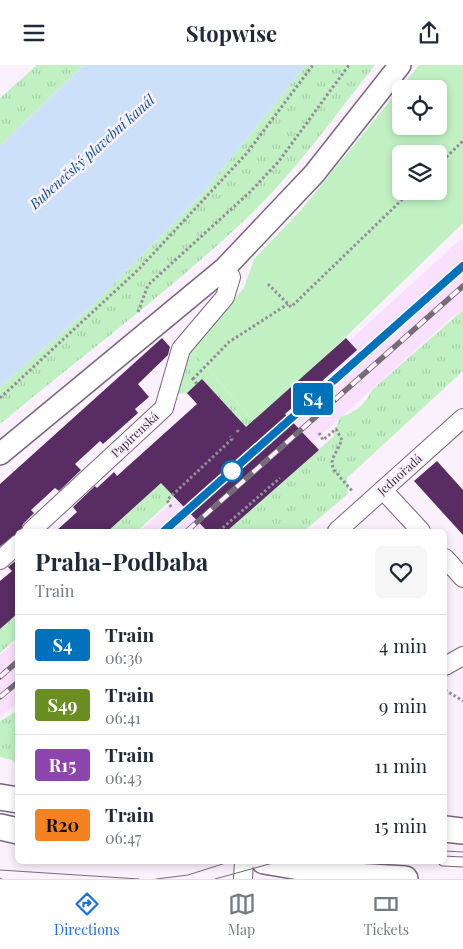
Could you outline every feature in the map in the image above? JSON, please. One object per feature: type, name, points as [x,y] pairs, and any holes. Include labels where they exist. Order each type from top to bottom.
[{"type":"main road","points":[[0,797],[15,800]]},
{"type":"main road","points":[[0,827],[15,830]]},
{"type":"main road","points":[[447,829],[463,831]]},
{"type":"main road","points":[[285,864],[354,876],[405,879]]},
{"type":"street","points":[[0,454],[225,268],[314,174],[400,65]]},
{"type":"street","name":"Papírenská","points":[[33,529],[164,408],[181,349],[225,297],[231,277],[225,268]]},
{"type":"street","name":"Jednořadá","points":[[339,529],[463,418]]},
{"type":"street","points":[[383,491],[419,529]]},
{"type":"street","points":[[0,560],[15,547]]},
{"type":"street","points":[[447,560],[463,578]]},
{"type":"street","points":[[447,664],[463,656]]},
{"type":"street","points":[[244,864],[244,879]]},
{"type":"lane","points":[[447,861],[463,862]]},
{"type":"path","points":[[0,398],[146,262],[247,153],[313,65]]},
{"type":"path","points":[[138,313],[148,285],[250,192],[279,161],[349,65]]},
{"type":"path","points":[[447,157],[463,141]]},
{"type":"path","points":[[268,284],[291,307],[402,200]]},
{"type":"path","points":[[193,379],[228,342],[288,304]]},
{"type":"path","points":[[319,433],[323,440],[336,429],[342,440],[332,460],[334,469],[366,506]]},
{"type":"path","points":[[171,507],[167,500],[232,439],[230,436]]},
{"type":"path","points":[[220,529],[280,478]]},
{"type":"path","points":[[447,691],[463,701]]},
{"type":"shaded area","points":[[463,237],[463,310],[451,318],[217,529],[142,529]]},
{"type":"shaded area","points":[[15,641],[15,705],[0,717],[0,655]]},
{"type":"green space","points":[[37,65],[84,65],[0,146],[0,98]]},
{"type":"green space","points":[[306,65],[375,65],[298,162],[248,217],[157,297],[0,424],[0,387],[94,304],[201,195]]},
{"type":"green space","points":[[419,65],[463,65],[463,223],[256,424],[190,348],[244,288],[254,259],[301,210],[392,98],[392,135],[447,135],[447,80],[407,80]]},
{"type":"green space","points":[[463,310],[463,371],[347,478],[348,494],[306,529],[229,529],[333,437],[340,417],[351,413],[359,407],[372,390]]},
{"type":"green space","points":[[190,348],[256,424],[139,529],[110,529],[208,440],[243,424],[202,379],[187,393],[178,394],[176,386]]},
{"type":"green space","points":[[15,615],[15,640],[0,653],[0,629]]},
{"type":"green space","points":[[15,712],[15,763],[12,760],[0,757],[0,721]]},
{"type":"water","name":"Bubenečský plavební kanál","points":[[84,65],[306,65],[201,195],[94,304],[0,387],[0,146]]},
{"type":"building","points":[[162,338],[170,347],[168,355],[138,384],[149,397],[135,409],[138,413],[103,444],[100,441],[75,464],[81,470],[59,491],[55,488],[31,510],[34,513],[23,524],[22,529],[15,529],[15,536],[0,546],[0,484]]},
{"type":"building","points":[[346,338],[357,350],[285,414],[319,450],[229,529],[205,529],[161,483],[110,529],[58,529],[77,512],[73,507],[95,486],[97,488],[114,472],[117,476],[197,404],[187,393],[202,379],[246,427]]},
{"type":"building","points":[[437,461],[463,490],[463,535],[414,481]]},
{"type":"building","points":[[15,561],[15,616],[0,629],[0,581],[12,571],[8,567]]},
{"type":"tram line","points":[[447,851],[463,852]]},
{"type":"tram line","points":[[156,879],[188,875],[223,864]]},
{"type":"tram line","points":[[215,879],[269,864]]},
{"type":"tram line","points":[[0,870],[139,879]]},
{"type":"railway","points":[[166,529],[463,266]]},
{"type":"railway","points":[[189,529],[463,286]]},
{"type":"railway","points":[[0,677],[15,664]]},
{"type":"railway","points":[[0,697],[15,684]]},
{"type":"train","name":"S4","points":[[166,529],[463,266]]}]
